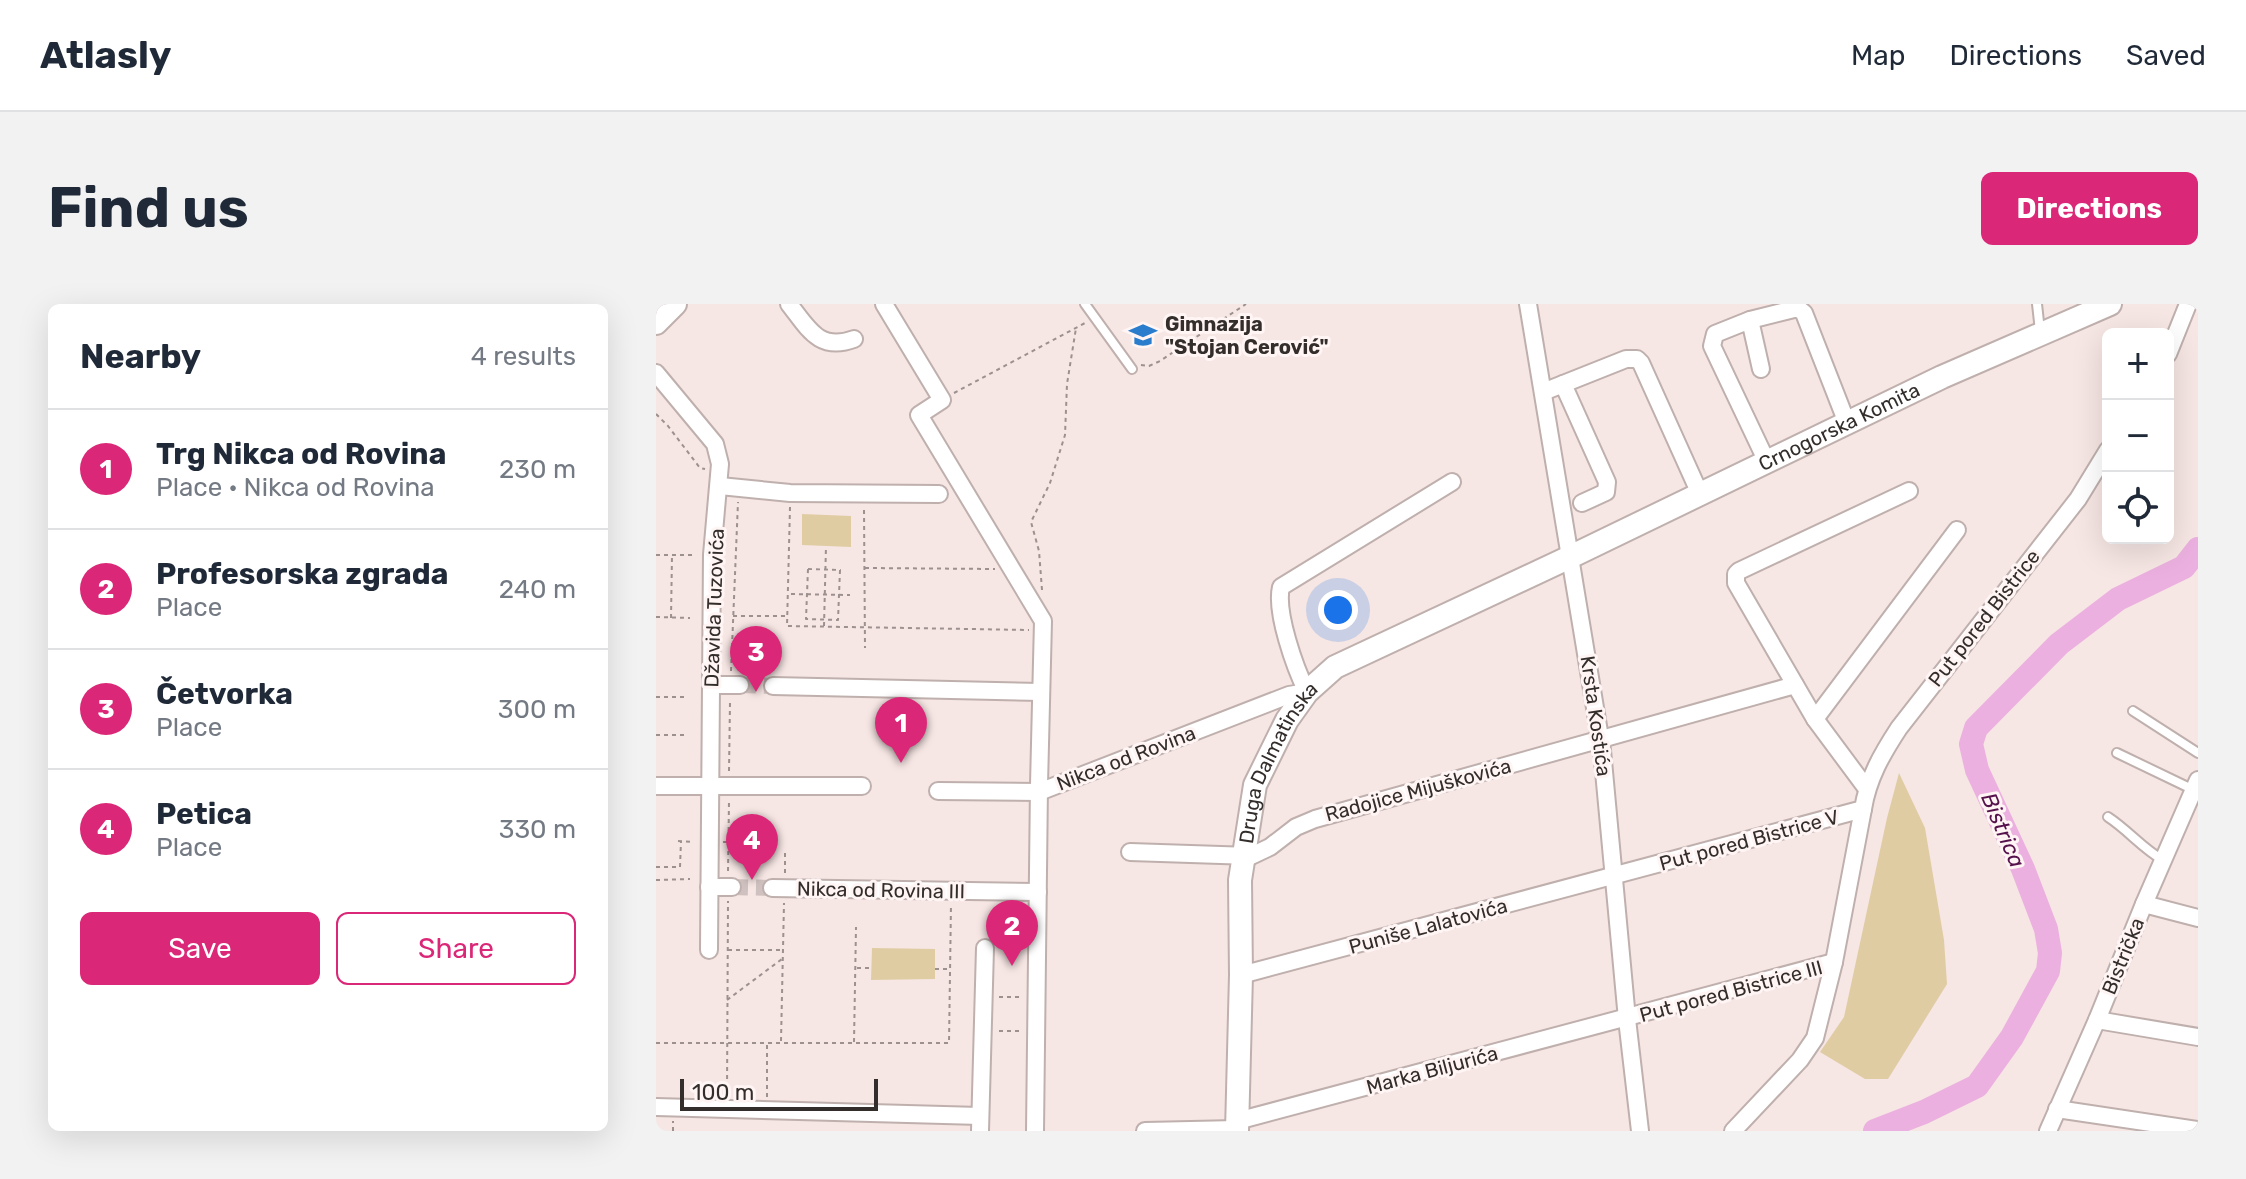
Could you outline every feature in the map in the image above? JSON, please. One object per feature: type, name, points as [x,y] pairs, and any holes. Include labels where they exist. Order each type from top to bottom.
[{"type":"street","points":[[656,323],[675,304]]},
{"type":"street","points":[[789,304],[819,339],[835,344],[854,339]]},
{"type":"street","points":[[884,304],[942,400],[919,415],[1043,621],[1035,1131]]},
{"type":"street","name":"Krsta Kostića","points":[[1528,304],[1601,740],[1640,1131]]},
{"type":"street","name":"Crnogorska Komita","points":[[1570,557],[1847,423],[2110,304]]},
{"type":"street","points":[[2174,339],[2188,304]]},
{"type":"street","points":[[1767,462],[1712,346],[1715,334],[1750,320],[1799,309],[1804,313],[1847,423]]},
{"type":"street","points":[[1750,320],[1761,369]]},
{"type":"street","points":[[1543,392],[1626,359],[1637,359],[1700,494]]},
{"type":"street","points":[[656,373],[715,444],[719,453],[720,480],[790,493],[939,494]]},
{"type":"street","points":[[1563,384],[1608,488],[1606,492],[1582,503]]},
{"type":"street","name":"Put pored Bistrice","points":[[1867,789],[1878,759],[1899,728],[2078,499],[2102,460]]},
{"type":"street","name":"Džavida Tuzovića","points":[[709,950],[712,555],[720,480]]},
{"type":"street","points":[[1307,692],[1297,671],[1278,601],[1281,587],[1452,482]]},
{"type":"street","points":[[1867,789],[1815,719],[1736,583],[1736,574],[1909,491]]},
{"type":"street","points":[[1815,719],[1957,530]]},
{"type":"street","name":"Druga Dalmatinska","points":[[1237,1127],[1240,880],[1255,785],[1287,720],[1307,692],[1335,667],[1570,557]]},
{"type":"street","points":[[711,685],[740,685]]},
{"type":"street","name":"Radojice Mijuškovića","points":[[1244,856],[1259,853],[1296,827],[1315,819],[1795,685]]},
{"type":"street","points":[[773,686],[1041,692]]},
{"type":"street","name":"Nikca od Rovina","points":[[938,791],[1039,792],[1289,695],[1307,692]]},
{"type":"street","name":"Bistrička","points":[[2048,1131],[2196,785]]},
{"type":"street","points":[[656,786],[862,786]]},
{"type":"street","name":"Put pored Bistrice V","points":[[1615,876],[1863,809],[1867,789]]},
{"type":"street","points":[[1733,1131],[1800,1060],[1815,1038],[1834,962],[1863,809]]},
{"type":"street","points":[[1130,852],[1244,856]]},
{"type":"street","name":"Puniše Lalatovića","points":[[1241,975],[1615,876]]},
{"type":"street","points":[[709,887],[730,887]]},
{"type":"street","name":"Nikca od Rovina III","points":[[778,888],[1038,892]]},
{"type":"street","points":[[2144,904],[2198,918]]},
{"type":"street","points":[[656,1107],[980,1123],[985,948]]},
{"type":"street","name":"Put pored Bistrice III","points":[[1627,1019],[1834,962]]},
{"type":"street","name":"Marka Biljurića","points":[[1145,1131],[1237,1127],[1627,1019]]},
{"type":"street","points":[[2097,1020],[2198,1037]]},
{"type":"street","points":[[2057,1109],[2198,1130]]},
{"type":"lane","points":[[1085,304],[1136,367]]},
{"type":"lane","points":[[2037,304],[2040,334]]},
{"type":"lane","points":[[2133,711],[2198,753]]},
{"type":"lane","points":[[2117,753],[2196,785]]},
{"type":"lane","points":[[2108,817],[2130,832],[2150,853],[2163,860]]},
{"type":"path","points":[[1136,367],[1160,361],[1246,304]]},
{"type":"path","points":[[942,400],[1094,318]]},
{"type":"path","points":[[1042,594],[1039,551],[1031,522],[1050,483],[1065,435],[1067,384],[1076,328]]},
{"type":"path","points":[[656,414],[700,468],[720,480]]},
{"type":"path","points":[[790,493],[787,626],[1043,630]]},
{"type":"path","points":[[864,494],[865,648]]},
{"type":"path","points":[[824,627],[826,546]]},
{"type":"path","points":[[656,555],[712,555]]},
{"type":"path","points":[[671,618],[672,555]]},
{"type":"path","points":[[864,568],[1012,570]]},
{"type":"path","points":[[808,569],[840,570],[838,620],[806,619],[807,594],[808,569]]},
{"type":"path","points":[[788,594],[850,595]]},
{"type":"path","points":[[733,616],[788,616]]},
{"type":"path","points":[[656,617],[690,618]]},
{"type":"path","points":[[656,697],[688,697]]},
{"type":"path","points":[[656,735],[688,735]]},
{"type":"path","points":[[656,867],[680,867],[681,841]]},
{"type":"path","points":[[781,1042],[783,950],[778,888],[785,850]]},
{"type":"path","points":[[656,880],[690,879]]},
{"type":"path","points":[[727,1097],[730,887]]},
{"type":"path","points":[[656,1043],[949,1043],[951,891]]},
{"type":"path","points":[[854,1043],[856,927]]},
{"type":"path","points":[[709,950],[783,950]]},
{"type":"path","points":[[727,1000],[783,958]]},
{"type":"path","points":[[855,968],[871,968]]},
{"type":"path","points":[[935,969],[950,969]]},
{"type":"path","points":[[994,996],[1037,997]]},
{"type":"path","points":[[993,1031],[1036,1031]]},
{"type":"path","points":[[767,1042],[767,1099]]},
{"type":"shaded area","points":[[802,514],[851,516],[851,547],[802,545]]},
{"type":"shaded area","points":[[1899,773],[1925,828],[1944,940],[1947,984],[1888,1079],[1865,1079],[1820,1052],[1844,1017]]},
{"type":"shaded area","points":[[872,948],[935,949],[935,979],[871,980]]},
{"type":"waterway","name":"Bistrica","points":[[1875,1131],[1977,1086],[2012,1037],[2048,971],[2050,953],[2046,929],[2023,869],[1977,770],[1971,744],[1976,728],[2059,644],[2118,599],[2184,567],[2198,549]]},
{"type":"tunnel","points":[[740,685],[773,686]]},
{"type":"tunnel","points":[[732,887],[772,888]]},
{"type":"place","name":"Gimnazija \"Stojan Cerović\"","points":[[1143,335]]},
{"type":"place","name":"Četvorka","points":[[756,692]]},
{"type":"place","name":"Trg Nikca od Rovina","points":[[901,763]]},
{"type":"place","name":"Petica","points":[[752,880]]},
{"type":"place","name":"Profesorska zgrada","points":[[1012,966]]}]
